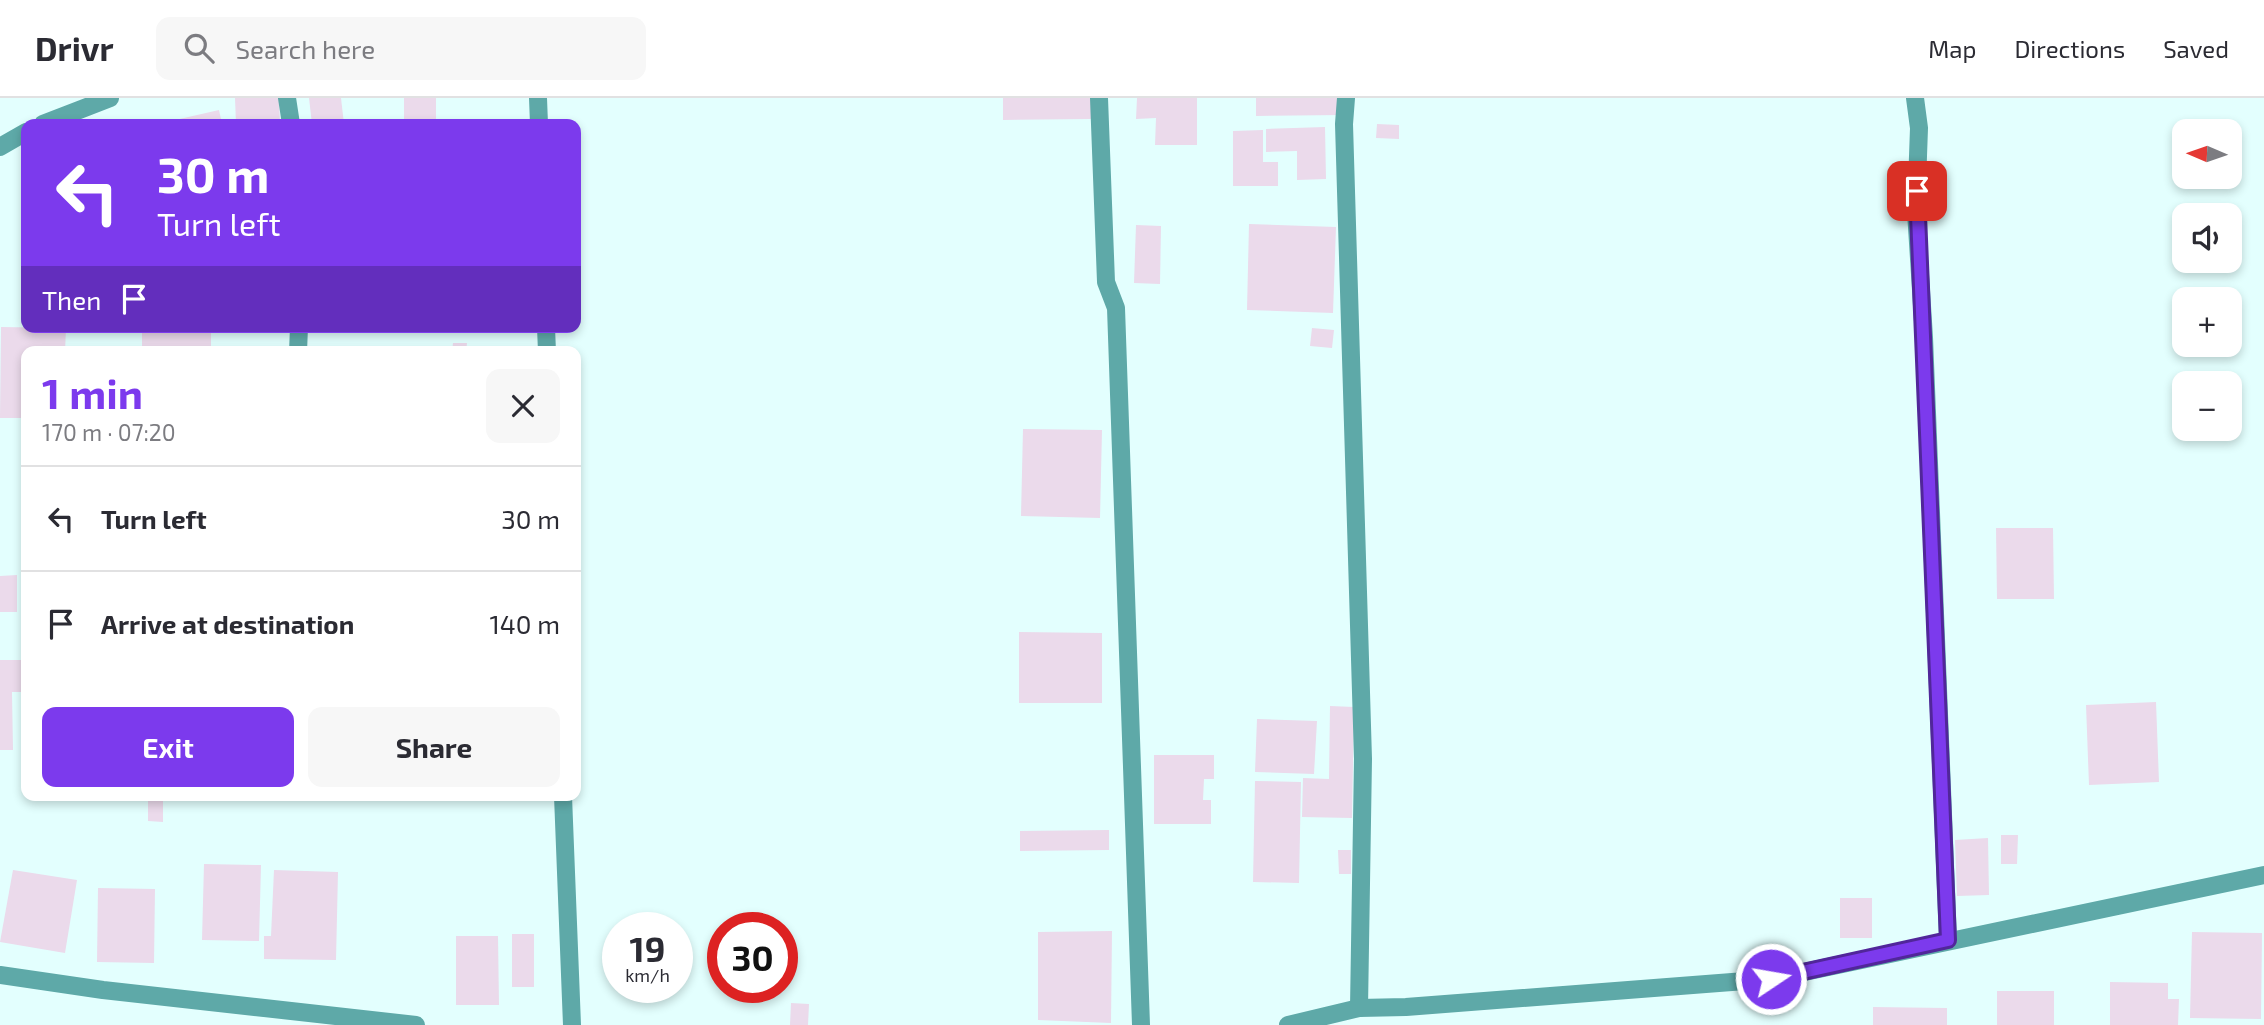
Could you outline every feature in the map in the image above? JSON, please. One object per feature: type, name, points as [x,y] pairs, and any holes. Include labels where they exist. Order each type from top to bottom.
[{"type":"street","points":[[56,119],[110,98]]},
{"type":"street","points":[[287,98],[290,119]]},
{"type":"street","points":[[538,98],[539,119]]},
{"type":"street","points":[[1099,98],[1106,282],[1116,308],[1140,1025]]},
{"type":"street","points":[[1346,98],[1345,152],[1363,759],[1359,1008]]},
{"type":"street","points":[[1915,98],[1919,128],[1916,212],[1925,351],[1948,940]]},
{"type":"street","points":[[0,147],[21,135]]},
{"type":"street","points":[[563,801],[572,1025]]},
{"type":"street","points":[[1288,1025],[1359,1008],[1406,1007],[1771,979],[2264,875]]},
{"type":"street","points":[[0,975],[103,990],[416,1025]]},
{"type":"building","points":[[235,98],[279,98],[280,119],[236,119]]},
{"type":"building","points":[[309,98],[341,98],[343,119],[311,119]]},
{"type":"building","points":[[404,98],[436,98],[436,119],[404,119]]},
{"type":"building","points":[[1003,98],[1091,98],[1092,119],[1003,120]]},
{"type":"building","points":[[1137,98],[1197,98],[1197,145],[1155,145],[1156,118],[1136,119]]},
{"type":"building","points":[[1256,98],[1344,98],[1344,115],[1256,116]]},
{"type":"building","points":[[219,110],[221,119],[180,119]]},
{"type":"building","points":[[1377,124],[1399,125],[1399,139],[1376,138]]},
{"type":"building","points":[[1325,127],[1326,179],[1297,180],[1297,151],[1266,152],[1266,129]]},
{"type":"building","points":[[1263,130],[1263,162],[1278,162],[1278,186],[1233,186],[1233,131]]},
{"type":"building","points":[[1249,224],[1336,227],[1333,313],[1247,310]]},
{"type":"building","points":[[1136,225],[1161,226],[1160,284],[1134,283]]},
{"type":"building","points":[[1,327],[21,327],[21,333],[66,333],[65,346],[21,346],[21,418],[0,418]]},
{"type":"building","points":[[1312,328],[1334,330],[1332,348],[1310,346]]},
{"type":"building","points":[[142,333],[211,333],[211,346],[142,346]]},
{"type":"building","points":[[453,343],[467,343],[467,346],[453,346]]},
{"type":"building","points":[[1023,429],[1102,430],[1100,518],[1021,516]]},
{"type":"building","points":[[1996,528],[2053,528],[2054,599],[1997,599]]},
{"type":"building","points":[[17,575],[17,612],[0,612],[0,576]]},
{"type":"building","points":[[1019,632],[1102,633],[1102,703],[1019,703]]},
{"type":"building","points":[[0,660],[21,660],[21,692],[12,692],[13,750],[0,750]]},
{"type":"building","points":[[2156,702],[2159,782],[2089,785],[2086,705]]},
{"type":"building","points":[[1330,706],[1354,707],[1352,818],[1302,817],[1303,778],[1329,779]]},
{"type":"building","points":[[1257,719],[1317,721],[1314,774],[1255,772]]},
{"type":"building","points":[[1154,755],[1214,755],[1214,779],[1204,779],[1203,800],[1211,800],[1211,824],[1154,824]]},
{"type":"building","points":[[1255,781],[1301,782],[1299,883],[1253,882]]},
{"type":"building","points":[[148,801],[163,801],[163,822],[148,821]]},
{"type":"building","points":[[1109,830],[1109,850],[1020,851],[1020,831]]},
{"type":"building","points":[[2001,835],[2018,835],[2017,864],[2001,864]]},
{"type":"building","points":[[1988,838],[1989,895],[1957,896],[1955,840]]},
{"type":"building","points":[[1338,850],[1351,850],[1351,874],[1339,874]]},
{"type":"building","points":[[204,864],[261,865],[259,941],[202,940]]},
{"type":"building","points":[[13,870],[77,880],[65,953],[0,942]]},
{"type":"building","points":[[274,870],[338,872],[336,960],[264,959],[264,936],[271,936]]},
{"type":"building","points":[[98,888],[155,889],[154,963],[97,962]]},
{"type":"building","points":[[1840,898],[1872,898],[1872,938],[1840,938]]},
{"type":"building","points":[[1112,931],[1111,1023],[1038,1020],[1038,932]]},
{"type":"building","points":[[2192,932],[2262,933],[2261,1019],[2190,1018]]},
{"type":"building","points":[[512,934],[534,934],[534,987],[512,987]]},
{"type":"building","points":[[456,936],[498,936],[499,1005],[456,1005]]},
{"type":"building","points":[[2110,982],[2168,983],[2168,999],[2179,999],[2178,1025],[2110,1025]]},
{"type":"building","points":[[1997,991],[2054,991],[2054,1025],[1997,1025]]},
{"type":"building","points":[[791,1003],[809,1004],[808,1025],[790,1025]]},
{"type":"building","points":[[1873,1007],[1947,1008],[1947,1025],[1873,1025]]},
{"type":"route","points":[[1771,979],[1948,940],[1917,191]]}]
